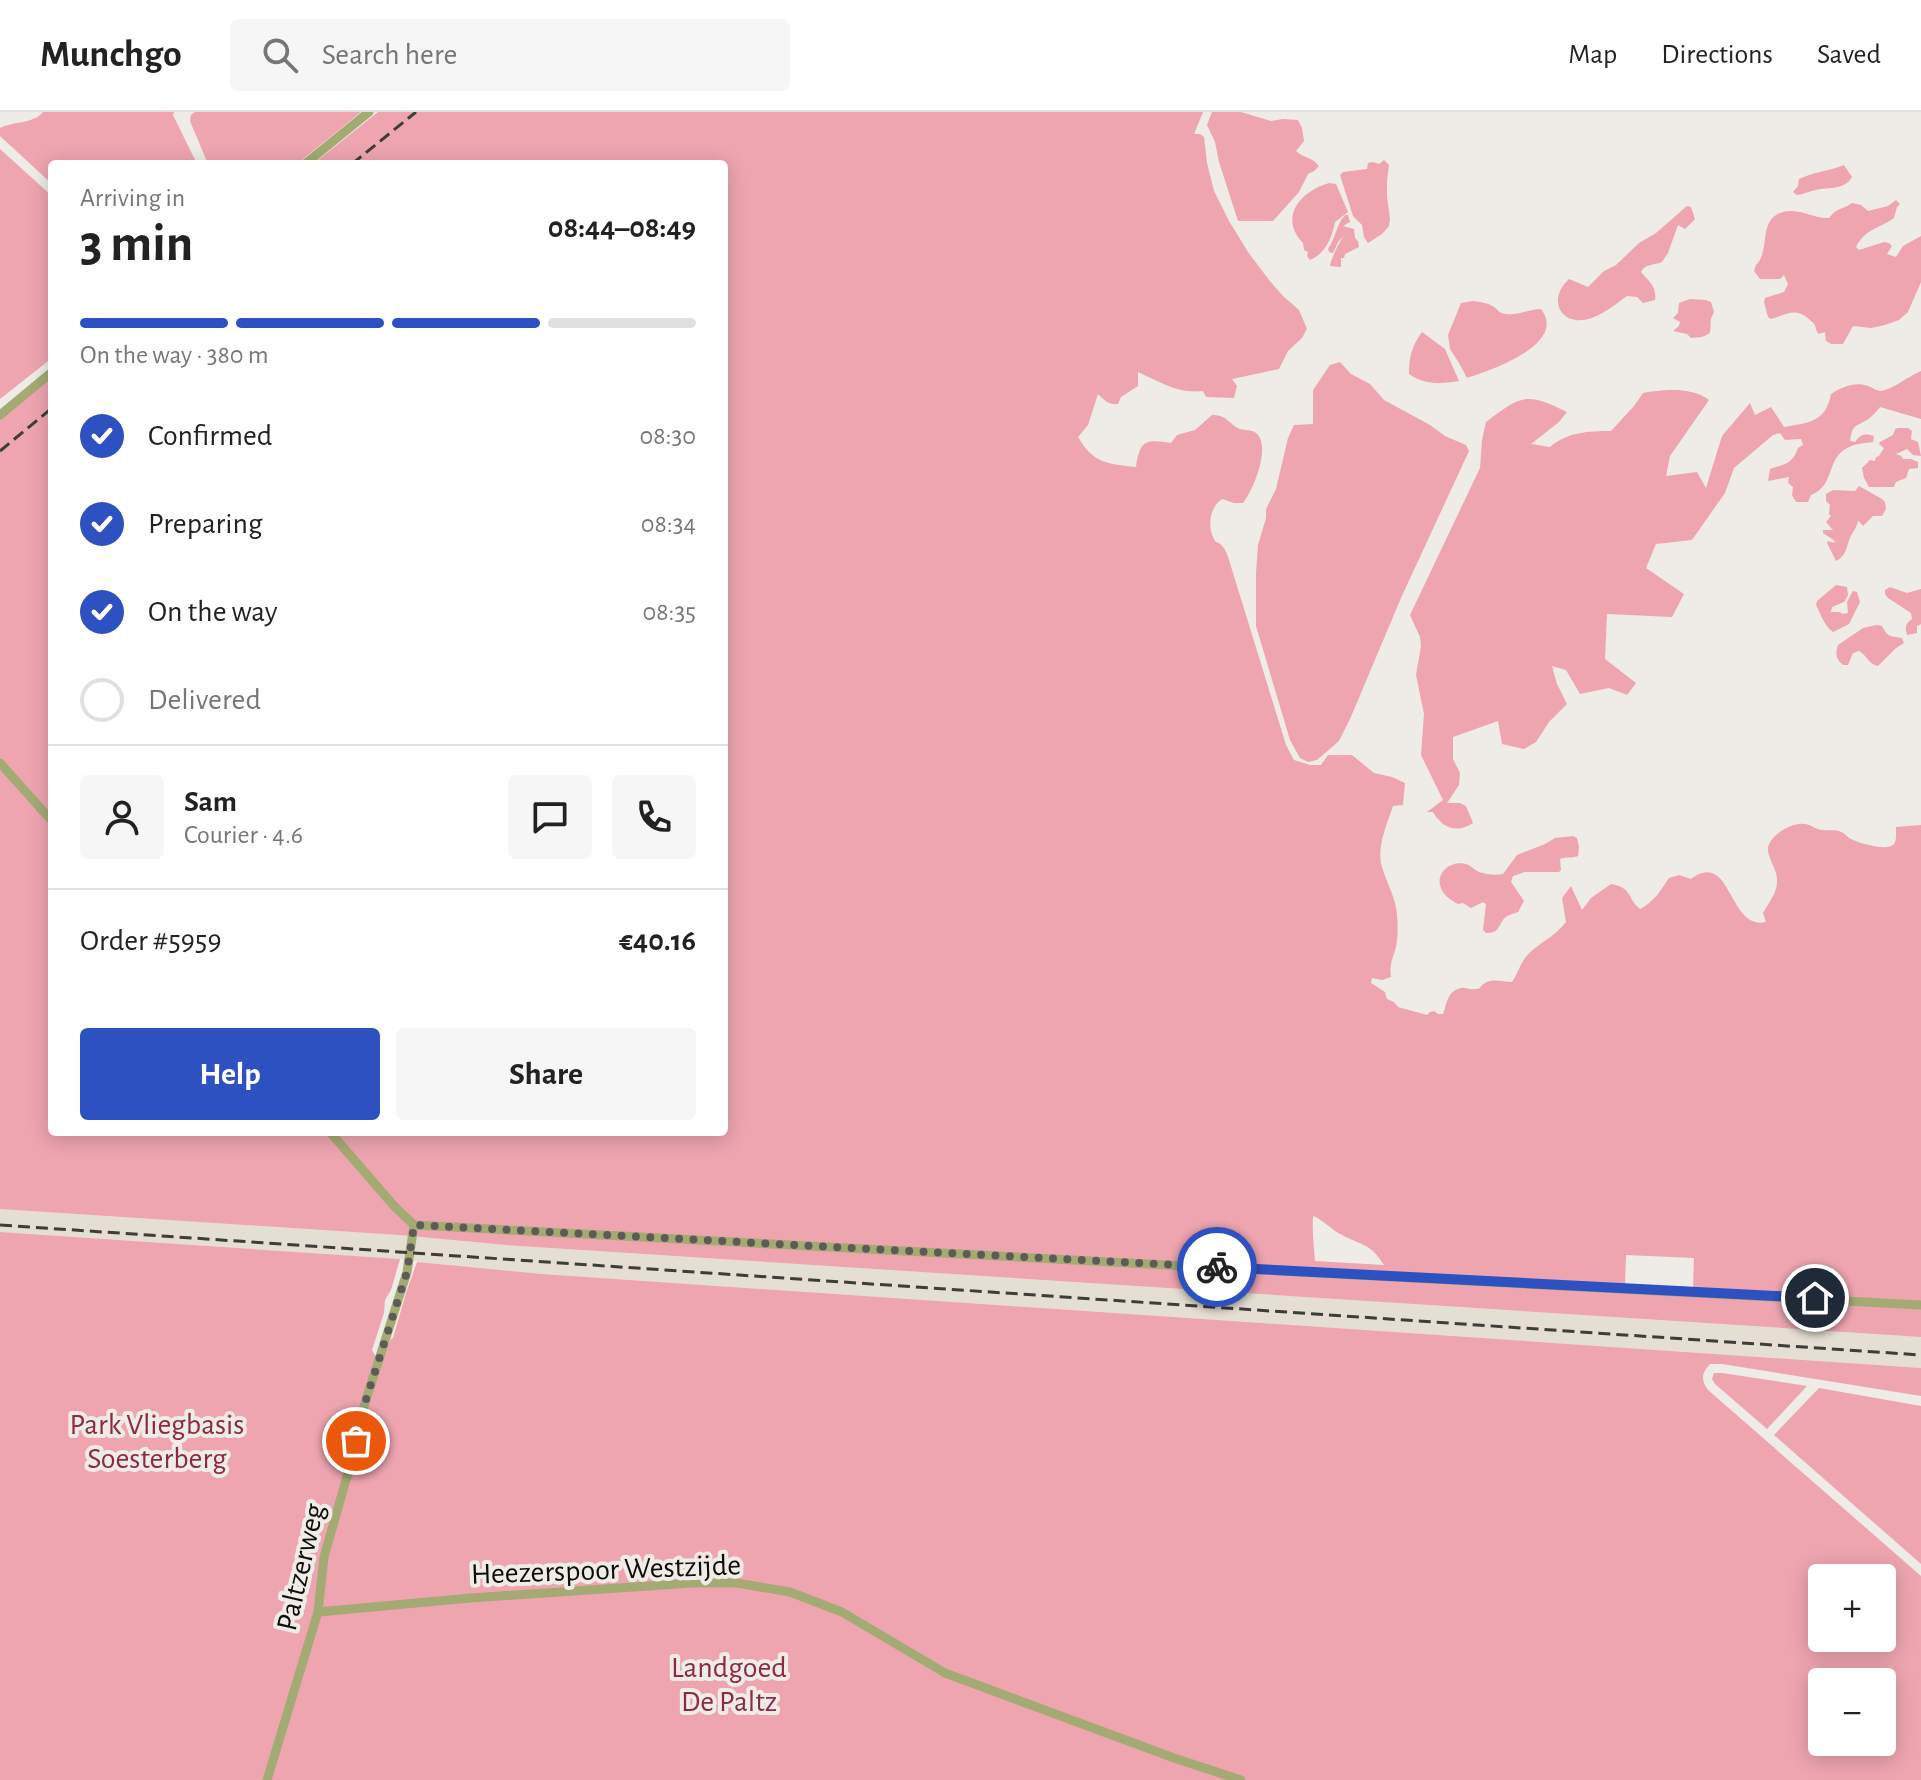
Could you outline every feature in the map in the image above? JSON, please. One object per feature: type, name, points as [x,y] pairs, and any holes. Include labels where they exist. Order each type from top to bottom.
[{"type":"street","points":[[310,160],[369,112]]},
{"type":"street","points":[[0,415],[48,375]]},
{"type":"street","points":[[0,763],[48,817]]},
{"type":"street","points":[[333,1136],[414,1225],[1921,1305]]},
{"type":"street","name":"Paltzerweg","points":[[267,1780],[318,1612],[324,1557],[364,1406],[407,1272],[414,1225]]},
{"type":"street","name":"Heezerspoor Westzijde","points":[[318,1612],[692,1583],[737,1583],[790,1592],[842,1612],[945,1673],[1160,1754],[1241,1780]]},
{"type":"shaded area","points":[[0,1209],[1921,1337],[1921,1368],[542,1274],[400,1259],[0,1232]]},
{"type":"green space","points":[[43,112],[174,112],[195,160],[48,160],[48,180],[0,136],[0,128]]},
{"type":"green space","points":[[195,112],[361,112],[302,160],[206,160],[190,121]]},
{"type":"green space","points":[[378,112],[1203,112],[1194,134],[1204,137],[1214,191],[1248,252],[1283,296],[1299,310],[1307,329],[1288,351],[1279,369],[1232,379],[1237,386],[1234,398],[1206,397],[1203,391],[1177,389],[1138,372],[1138,386],[1121,397],[1118,404],[1109,403],[1098,394],[1088,425],[1078,437],[1089,452],[1102,461],[1136,467],[1145,443],[1171,443],[1177,435],[1195,430],[1212,415],[1221,416],[1240,429],[1258,435],[1261,460],[1251,489],[1243,503],[1222,499],[1218,502],[1210,527],[1214,539],[1228,557],[1286,745],[1294,760],[1321,765],[1328,755],[1352,755],[1374,773],[1405,783],[1403,805],[1393,806],[1380,852],[1397,915],[1391,977],[1382,980],[1372,978],[1371,983],[1385,992],[1387,999],[1398,1007],[1427,1015],[1434,1011],[1443,1014],[1448,998],[1456,990],[1479,989],[1491,981],[1512,982],[1525,958],[1566,922],[1562,898],[1571,886],[1582,910],[1591,898],[1611,884],[1626,891],[1640,909],[1653,899],[1669,878],[1679,875],[1691,879],[1704,873],[1715,874],[1744,915],[1754,922],[1766,922],[1763,913],[1777,884],[1768,848],[1771,840],[1784,829],[1805,824],[1821,830],[1839,831],[1872,846],[1889,847],[1894,844],[1896,827],[1921,825],[1921,1337],[0,1209],[0,419],[48,379],[48,1136],[728,1136],[728,160],[318,160]],"holes":[[[1313,1217],[1370,1249],[1384,1265],[1315,1261]],[[1626,1255],[1694,1258],[1693,1288],[1625,1285]]]},
{"type":"green space","points":[[1212,112],[1241,112],[1271,121],[1298,120],[1304,141],[1296,151],[1319,166],[1308,174],[1299,192],[1273,221],[1238,221],[1207,125]]},
{"type":"green space","points":[[0,149],[48,192],[48,361],[0,399]]},
{"type":"green space","points":[[1384,160],[1389,165],[1389,226],[1368,243],[1362,225],[1353,216],[1340,175],[1367,169],[1368,163],[1379,164]]},
{"type":"green space","points":[[1844,165],[1852,177],[1845,184],[1797,195],[1793,192],[1799,179]]},
{"type":"green space","points":[[1329,183],[1336,184],[1348,212],[1335,222],[1324,250],[1310,260],[1296,233],[1293,215],[1302,199]]},
{"type":"green space","points":[[1896,200],[1900,204],[1894,218],[1868,233],[1856,247],[1859,250],[1889,243],[1892,246],[1887,254],[1896,257],[1903,246],[1921,236],[1921,282],[1908,312],[1899,320],[1885,325],[1871,328],[1853,326],[1843,344],[1826,341],[1825,332],[1819,334],[1814,324],[1800,314],[1768,317],[1765,298],[1784,292],[1788,284],[1784,275],[1780,279],[1760,279],[1754,271],[1763,253],[1766,231],[1772,218],[1790,211],[1829,218],[1852,203],[1868,211],[1888,206]]},
{"type":"green space","points":[[1687,206],[1691,207],[1695,219],[1685,229],[1678,225],[1662,262],[1642,269],[1641,272],[1654,288],[1655,300],[1643,303],[1637,297],[1627,296],[1602,313],[1583,320],[1574,320],[1561,311],[1558,296],[1569,279],[1588,287]]},
{"type":"green space","points":[[1345,215],[1348,215],[1350,222],[1343,226],[1354,229],[1359,247],[1341,258],[1341,267],[1330,266],[1344,236],[1333,253],[1328,249]]},
{"type":"green space","points":[[1690,299],[1711,302],[1714,312],[1710,333],[1702,337],[1691,338],[1673,331],[1680,322],[1673,318],[1678,313],[1679,303]]},
{"type":"green space","points":[[1473,301],[1506,314],[1541,309],[1547,322],[1544,334],[1523,354],[1467,378],[1450,349],[1448,335],[1461,303]]},
{"type":"green space","points":[[1422,332],[1445,349],[1459,381],[1433,383],[1409,374],[1412,352]]},
{"type":"green space","points":[[1340,362],[1351,374],[1370,384],[1384,400],[1466,445],[1469,451],[1339,741],[1317,760],[1308,762],[1300,758],[1290,740],[1256,626],[1258,545],[1288,438],[1294,425],[1313,424],[1313,390],[1330,365]]},
{"type":"green space","points":[[1921,371],[1921,419],[1880,407],[1854,428],[1850,441],[1855,442],[1861,436],[1868,435],[1874,436],[1873,442],[1847,448],[1840,453],[1824,485],[1811,495],[1808,502],[1796,502],[1792,495],[1793,487],[1788,483],[1789,477],[1768,481],[1770,469],[1791,460],[1803,445],[1801,439],[1785,440],[1780,433],[1773,435],[1734,468],[1725,493],[1692,540],[1656,544],[1646,568],[1684,594],[1672,617],[1607,614],[1605,659],[1636,683],[1627,695],[1609,688],[1580,694],[1566,670],[1552,666],[1567,704],[1549,722],[1536,742],[1524,749],[1502,744],[1498,721],[1453,737],[1453,759],[1460,773],[1459,785],[1447,803],[1466,806],[1473,823],[1450,828],[1433,812],[1427,812],[1443,800],[1421,755],[1424,714],[1416,675],[1421,646],[1410,615],[1480,468],[1486,422],[1524,399],[1542,401],[1567,412],[1531,444],[1550,447],[1571,435],[1611,431],[1643,393],[1668,390],[1695,393],[1709,400],[1670,456],[1666,476],[1697,472],[1706,488],[1722,436],[1750,403],[1755,415],[1771,407],[1784,427],[1801,424],[1820,416],[1831,394],[1839,389],[1859,384],[1884,390]]},
{"type":"green space","points":[[1898,428],[1912,431],[1911,439],[1918,442],[1921,456],[1913,455],[1907,449],[1896,454],[1918,462],[1918,468],[1909,469],[1906,478],[1896,482],[1894,487],[1869,487],[1862,468],[1870,460],[1875,461],[1884,448],[1880,442],[1893,435]]},
{"type":"green space","points":[[1859,486],[1882,499],[1886,509],[1882,516],[1873,516],[1863,526],[1858,520],[1844,554],[1836,561],[1827,543],[1835,541],[1823,533],[1823,530],[1833,530],[1826,522],[1831,516],[1826,494],[1833,490],[1855,491]]},
{"type":"green space","points":[[1836,585],[1847,587],[1848,595],[1844,602],[1832,607],[1831,612],[1848,613],[1847,602],[1853,591],[1857,592],[1860,602],[1849,624],[1833,632],[1816,605]]},
{"type":"green space","points":[[1890,587],[1907,593],[1921,589],[1921,624],[1917,626],[1917,633],[1907,635],[1906,626],[1912,619],[1911,613],[1888,598],[1885,590]]},
{"type":"green space","points":[[1882,626],[1889,635],[1902,638],[1904,643],[1878,666],[1859,651],[1853,653],[1848,665],[1843,665],[1837,656],[1838,645],[1863,628]]},
{"type":"green space","points":[[1555,838],[1577,838],[1578,856],[1560,859],[1559,872],[1525,872],[1513,876],[1511,882],[1524,901],[1518,912],[1506,917],[1493,932],[1483,930],[1486,904],[1483,902],[1471,908],[1463,903],[1458,904],[1441,888],[1441,875],[1451,865],[1461,863],[1481,872],[1503,874],[1517,855]]},
{"type":"green space","points":[[0,1232],[400,1259],[372,1350],[380,1364],[393,1338],[417,1262],[542,1274],[1921,1368],[1921,1396],[1722,1364],[1710,1364],[1703,1377],[1708,1390],[1921,1576],[1921,1780],[0,1780]]},
{"type":"green space","points":[[1714,1373],[1807,1386],[1767,1429],[1715,1384],[1712,1379]]},
{"type":"green space","points":[[1819,1388],[1921,1406],[1921,1564],[1774,1435]]},
{"type":"railway","points":[[357,160],[416,112]]},
{"type":"railway","points":[[0,451],[48,411]]},
{"type":"railway","points":[[0,1225],[1921,1355]]},
{"type":"way so far","points":[[356,1441],[364,1406],[407,1272],[414,1225],[1217,1267]]},
{"type":"route","points":[[1217,1267],[1815,1298]]},
{"type":"park label","name":"Park Vliegbasis Soesterberg","points":[[157,1441]]},
{"type":"park label","name":"Landgoed De Paltz","points":[[729,1684]]}]
